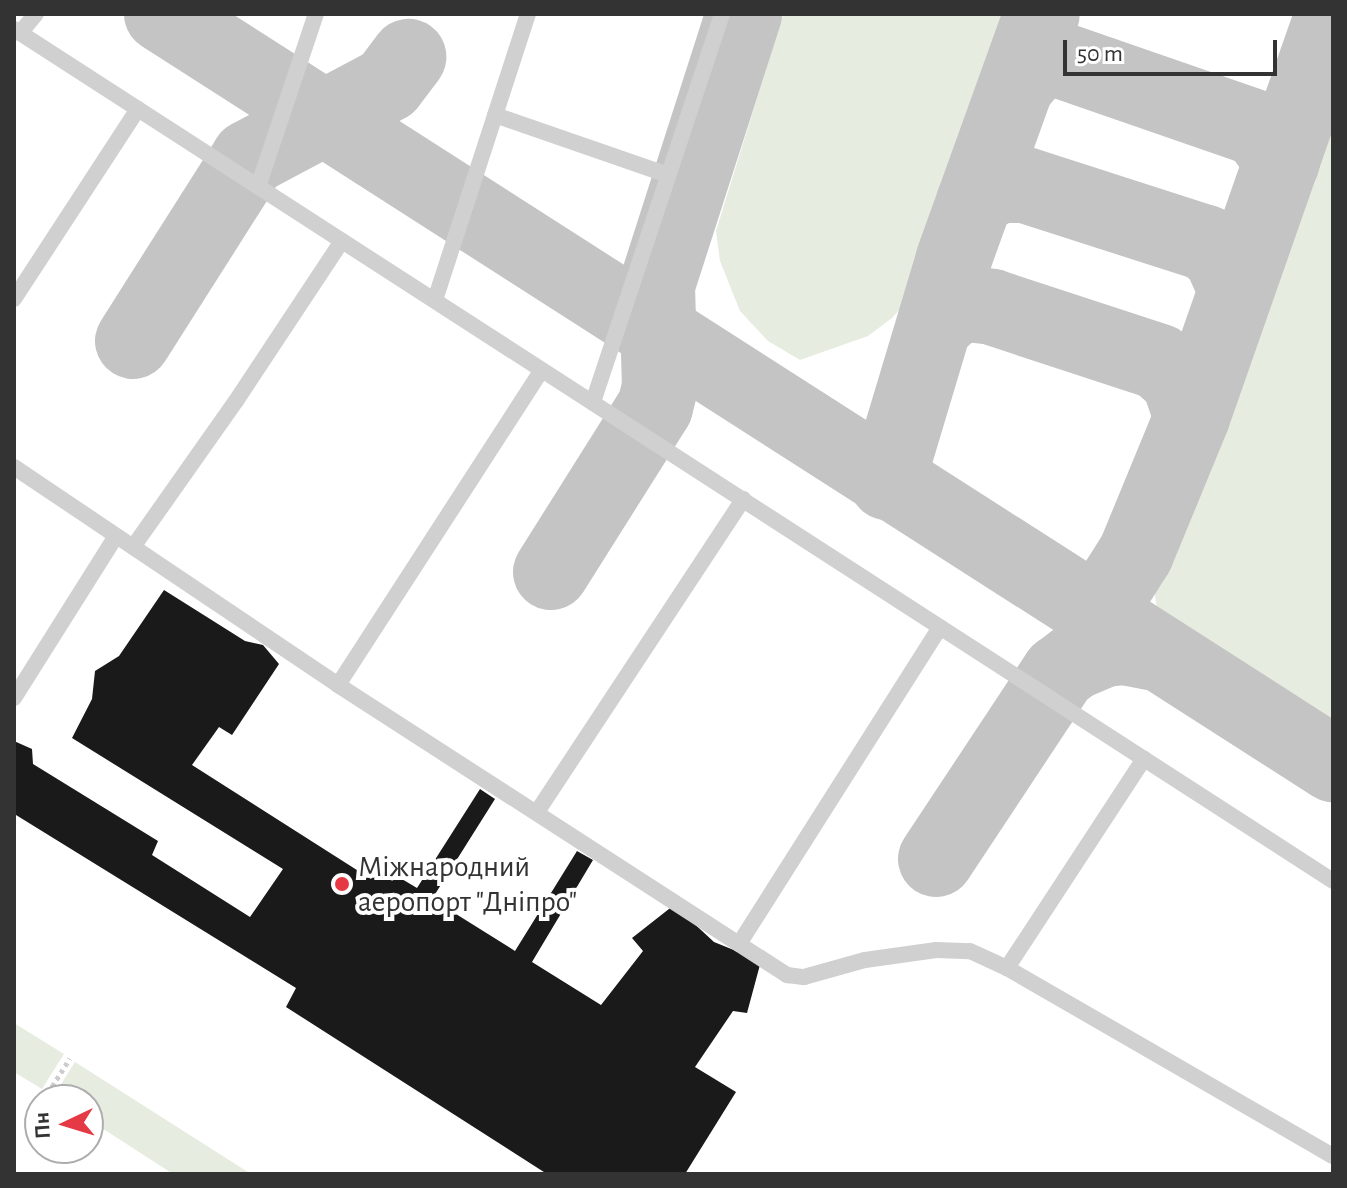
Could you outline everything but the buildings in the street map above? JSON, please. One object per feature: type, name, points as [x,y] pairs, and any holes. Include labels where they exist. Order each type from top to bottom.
[{"type":"lane","points":[[36,14],[17,31],[1333,881]]},
{"type":"lane","points":[[258,187],[316,14]]},
{"type":"lane","points":[[435,300],[528,14]]},
{"type":"lane","points":[[593,402],[722,14]]},
{"type":"lane","points":[[14,299],[138,109]]},
{"type":"lane","points":[[495,115],[668,175]]},
{"type":"lane","points":[[133,547],[236,401],[342,241]]},
{"type":"lane","points":[[338,685],[541,371]]},
{"type":"lane","points":[[14,467],[338,685],[795,978],[865,960],[936,950],[970,951],[1007,968],[1333,1156]]},
{"type":"lane","points":[[537,812],[743,499]]},
{"type":"lane","points":[[14,698],[116,536]]},
{"type":"lane","points":[[739,944],[940,627]]},
{"type":"lane","points":[[1007,968],[1144,759]]},
{"type":"path","points":[[54,1084],[70,1058]]},
{"type":"shaded area","points":[[783,14],[1011,14],[918,289],[892,318],[868,336],[800,360],[768,341],[740,311],[720,261],[716,231]]},
{"type":"shaded area","points":[[1333,20],[1333,723],[1157,609],[1150,561]]},
{"type":"shaded area","points":[[14,1023],[64,1054],[45,1084],[34,1084],[14,1072]]},
{"type":"shaded area","points":[[75,1062],[251,1174],[173,1174],[104,1129],[104,1084],[61,1084]]},
{"type":"taxiway","points":[[162,14],[1333,764]]},
{"type":"taxiway","points":[[551,572],[655,407],[660,387],[657,285],[744,14]]},
{"type":"taxiway","points":[[887,482],[954,258],[1042,14]]},
{"type":"taxiway","points":[[1119,628],[1107,607],[1112,591],[1136,553],[1192,417],[1333,14]]},
{"type":"taxiway","points":[[133,341],[249,158],[388,84],[408,57]]},
{"type":"taxiway","points":[[1019,82],[1037,61],[1057,59],[1259,129],[1282,162]]},
{"type":"taxiway","points":[[974,202],[987,191],[1002,185],[1025,185],[1206,243],[1221,256],[1236,289]]},
{"type":"taxiway","points":[[936,324],[952,309],[969,304],[992,307],[1159,362],[1179,380],[1192,417]]},
{"type":"taxiway","points":[[936,859],[1059,673],[1074,662],[1105,649],[1124,647],[1160,654]]},
{"type":"place","name":"Міжнародний аеропорт \"Дніпро\"","points":[[342,884]]}]
